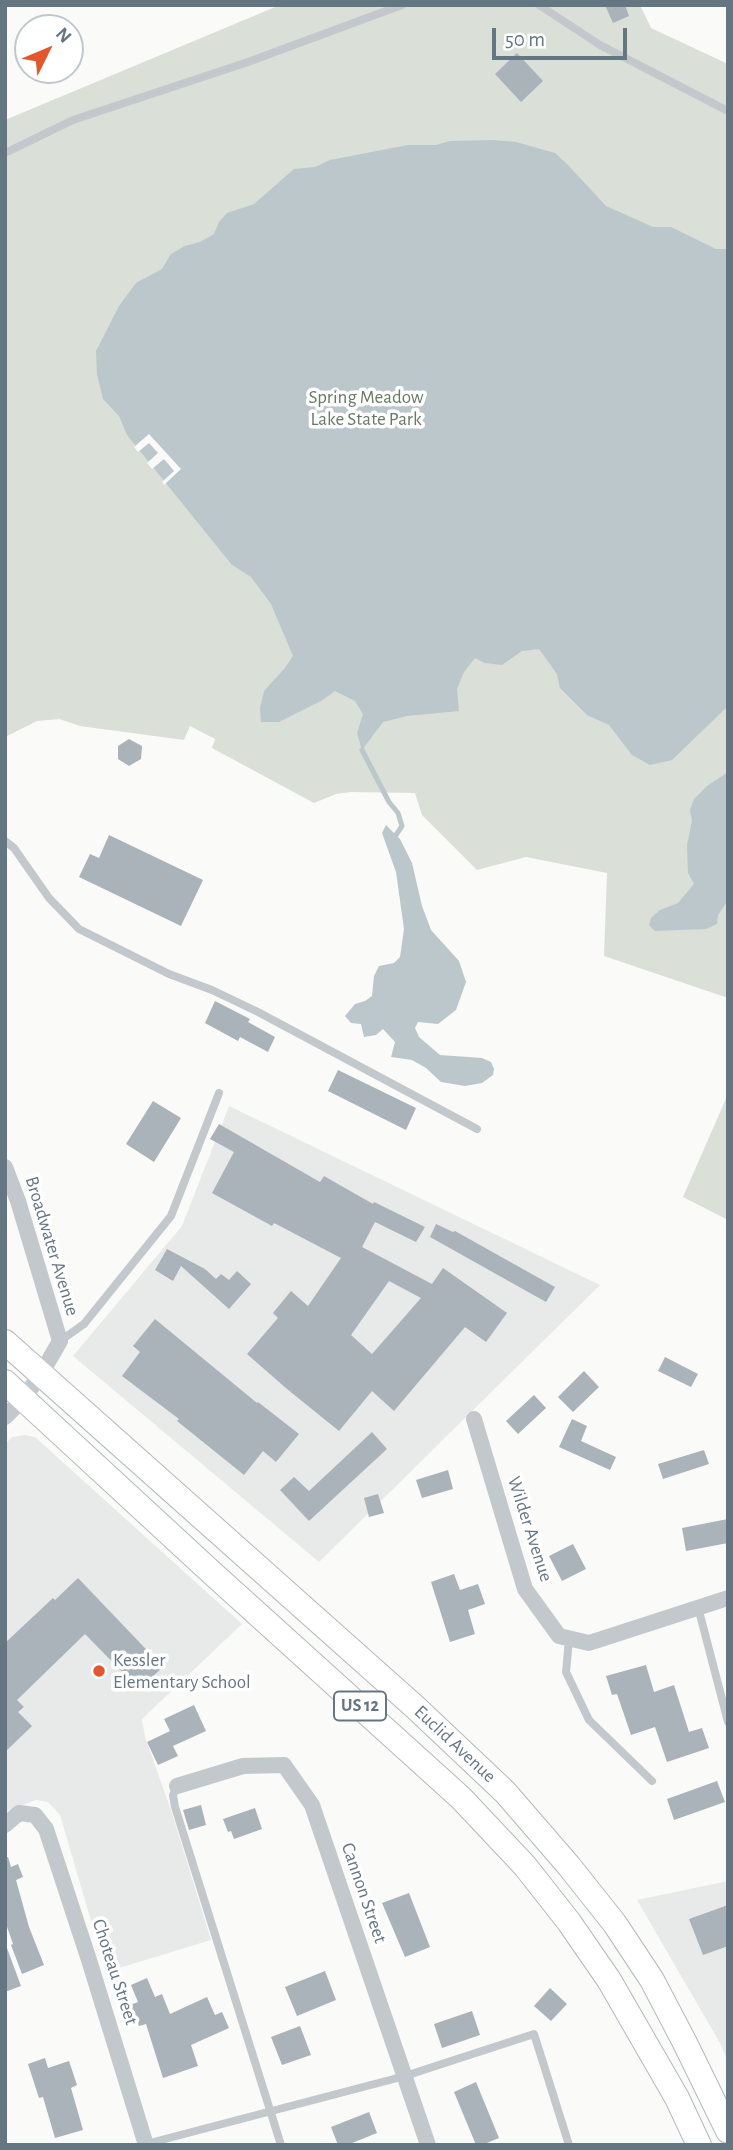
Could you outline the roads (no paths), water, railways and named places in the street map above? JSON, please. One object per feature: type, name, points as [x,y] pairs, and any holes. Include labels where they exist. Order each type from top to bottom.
[{"type":"highway","name":"Euclid Avenue","points":[[5,1342],[415,1707],[505,1792],[615,1924],[656,1989],[728,2131]]},
{"type":"highway","name":"Euclid Avenue","points":[[14,1390],[461,1798],[526,1866],[609,1980],[652,2053],[699,2145]]},
{"type":"highway","points":[[392,1735],[415,1707]]},
{"type":"street","name":"Broadwater Avenue","points":[[5,1167],[18,1200],[60,1340],[41,1374],[14,1390],[5,1416]]},
{"type":"street","name":"Wilder Avenue","points":[[474,1419],[525,1589],[559,1636],[569,1639]]},
{"type":"street","points":[[569,1639],[589,1643],[728,1598]]},
{"type":"street","name":"Cannon Street","points":[[177,1786],[243,1766],[284,1765],[312,1805],[428,2145]]},
{"type":"street","name":"Choteau Street","points":[[5,1825],[19,1813],[35,1815],[46,1829],[146,2145]]},
{"type":"lane","points":[[5,153],[73,120],[248,62],[402,5]]},
{"type":"lane","points":[[539,5],[600,45],[728,111]]},
{"type":"lane","points":[[5,841],[14,849],[49,898],[79,929],[169,974],[212,990],[258,1012],[477,1129]]},
{"type":"lane","points":[[60,1340],[84,1324],[171,1216],[219,1093]]},
{"type":"lane","points":[[698,1607],[728,1722]]},
{"type":"lane","points":[[569,1639],[566,1672],[589,1720],[652,1780]]},
{"type":"lane","points":[[177,1786],[173,1796],[175,1807],[281,2145]]},
{"type":"lane","points":[[146,2145],[405,2076],[534,2034],[569,2145]]},
{"type":"waterway","points":[[362,750],[389,802],[398,813],[402,826],[396,835]]},
{"type":"place","name":"Kessler Elementary School","points":[[99,1671]]},
{"type":"park label","name":"Spring Meadow Lake State Park","points":[[366,408]]}]
